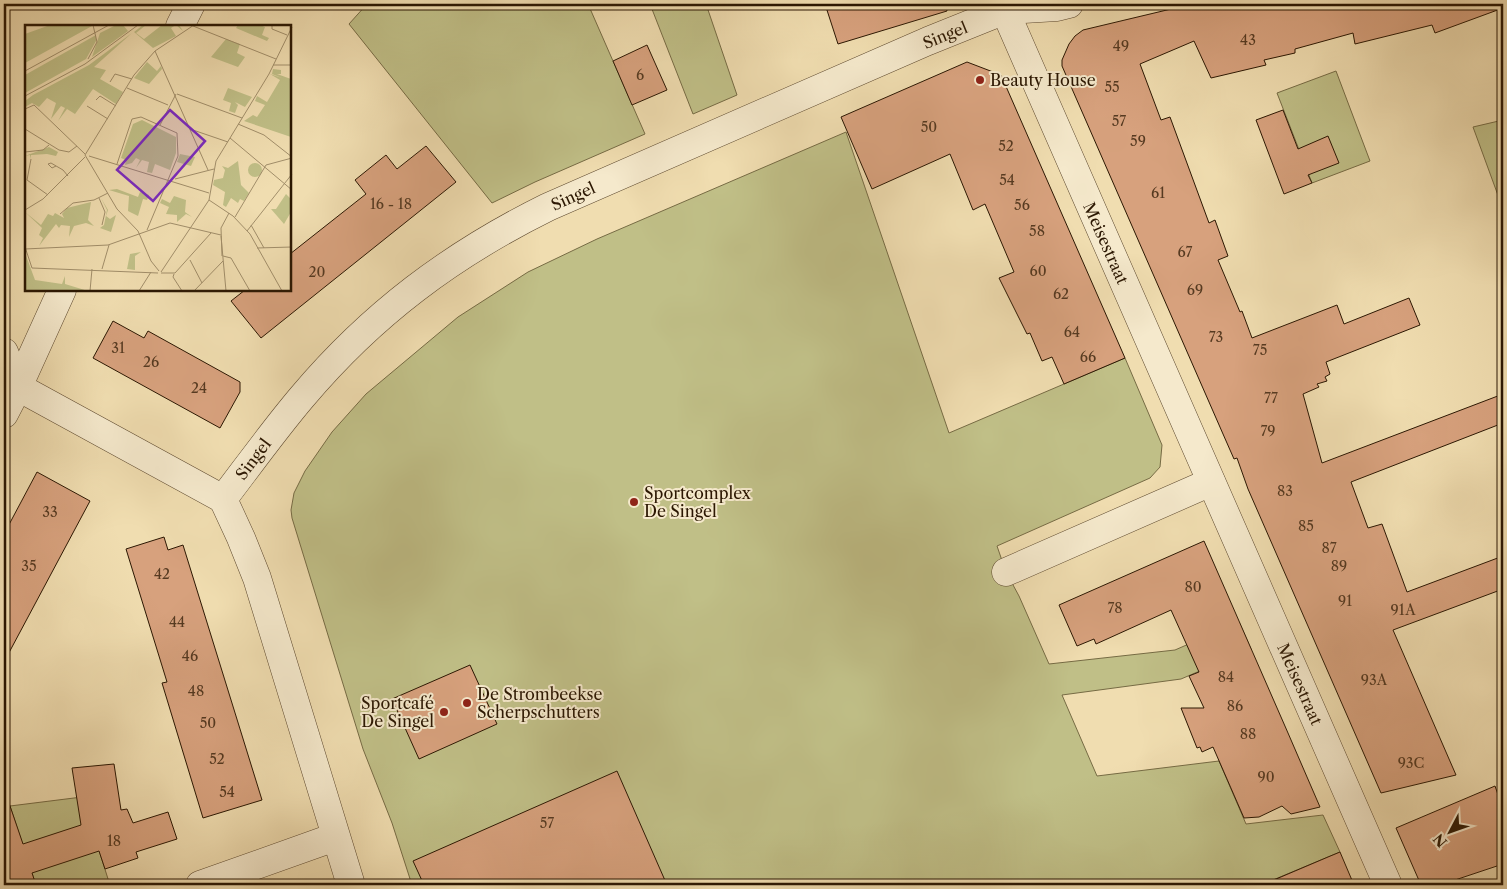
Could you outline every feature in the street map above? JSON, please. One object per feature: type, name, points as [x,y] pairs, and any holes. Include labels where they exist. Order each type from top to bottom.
[{"type":"street","points":[[180,25],[191,4]]},
{"type":"street","name":"Singel","points":[[223,499],[296,404],[333,362],[401,298],[435,272],[510,226],[548,207],[928,42],[1003,7],[1057,7],[1069,4]]},
{"type":"street","name":"Meisestraat","points":[[1003,7],[1388,885]]},
{"type":"street","points":[[4,414],[18,388],[62,291]]},
{"type":"street","points":[[4,352],[18,388],[223,499],[242,538],[257,578],[351,885]]},
{"type":"street","points":[[1006,572],[1211,482]]},
{"type":"street","points":[[200,885],[335,837]]},
{"type":"shaded area","points":[[367,4],[588,4],[645,134],[492,203],[349,24]]},
{"type":"shaded area","points":[[650,4],[706,4],[737,95],[693,114]]},
{"type":"shaded area","points":[[1336,71],[1370,161],[1312,183],[1277,93]]},
{"type":"shaded area","points":[[1503,120],[1503,209],[1473,127]]},
{"type":"shaded area","name":"Sportcomplex De Singel","points":[[846,132],[949,433],[1125,358],[1162,445],[1160,467],[1150,478],[997,546],[1006,572],[1019,596],[1049,664],[1175,650],[1239,622],[1251,649],[1181,679],[1062,695],[1097,776],[1219,761],[1246,824],[1323,815],[1340,852],[1261,885],[412,885],[392,823],[363,749],[292,518],[291,510],[294,493],[305,471],[332,432],[366,394],[458,317],[528,272],[597,239]]},
{"type":"shaded area","points":[[82,797],[109,882],[100,885],[36,885],[10,806]]},
{"type":"building","points":[[825,4],[946,4],[947,11],[838,44]]},
{"type":"building","points":[[1192,4],[1503,4],[1503,8],[1435,33],[1432,25],[1355,44],[1353,33],[1295,49],[1295,53],[1264,60],[1266,65],[1211,78],[1194,41],[1140,64],[1161,120],[1170,117],[1209,223],[1215,220],[1228,256],[1218,260],[1240,312],[1242,311],[1252,338],[1337,305],[1344,324],[1409,298],[1420,325],[1326,362],[1330,374],[1325,377],[1327,381],[1317,384],[1319,387],[1303,394],[1322,463],[1503,394],[1503,423],[1351,482],[1368,528],[1382,524],[1407,592],[1503,556],[1503,589],[1393,630],[1456,775],[1381,793],[1248,489],[1237,458],[1234,459],[1062,66],[1062,60],[1069,44],[1083,30]]},
{"type":"building","points":[[647,45],[667,90],[632,105],[613,61]]},
{"type":"building","points":[[967,62],[1001,75],[1125,358],[1064,384],[1052,357],[1042,361],[1030,333],[1027,334],[999,278],[1014,272],[985,204],[973,210],[950,154],[872,189],[841,117]]},
{"type":"building","points":[[1283,110],[1298,149],[1328,136],[1339,163],[1308,175],[1312,183],[1284,194],[1256,120]]},
{"type":"building","points":[[426,146],[456,182],[261,338],[231,301],[244,291],[291,291],[291,253],[366,194],[355,180],[386,155],[397,169]]},
{"type":"building","points":[[113,321],[144,338],[148,331],[240,382],[240,392],[220,428],[93,358]]},
{"type":"building","points":[[37,472],[90,501],[4,662],[4,534]]},
{"type":"building","points":[[164,537],[168,550],[183,545],[262,800],[203,818],[162,683],[167,682],[126,549]]},
{"type":"building","points":[[1204,541],[1320,807],[1291,814],[1282,806],[1259,817],[1244,818],[1213,747],[1202,752],[1200,747],[1197,748],[1181,708],[1204,708],[1189,676],[1199,672],[1171,610],[1096,644],[1094,639],[1077,646],[1059,605]]},
{"type":"building","name":"Sportcafé De Singel","points":[[470,665],[497,724],[419,759],[392,699]]},
{"type":"building","points":[[114,764],[121,810],[127,809],[133,823],[168,812],[177,839],[136,852],[138,858],[105,869],[99,851],[32,873],[36,885],[4,885],[4,804],[9,803],[23,844],[81,825],[72,768]]},
{"type":"building","points":[[617,771],[667,885],[424,885],[413,861]]},
{"type":"building","points":[[1495,786],[1503,809],[1503,864],[1440,885],[1421,885],[1396,828]]},
{"type":"building","points":[[1340,852],[1354,885],[1262,885],[1328,857]]},
{"type":"place","name":"Beauty House","points":[[980,80]]},
{"type":"place","name":"Sportcomplex De Singel","points":[[634,502]]},
{"type":"place","name":"De Strombeekse Scherpschutters","points":[[467,703]]},
{"type":"place","name":"Sportcafé De Singel","points":[[444,712]]}]
